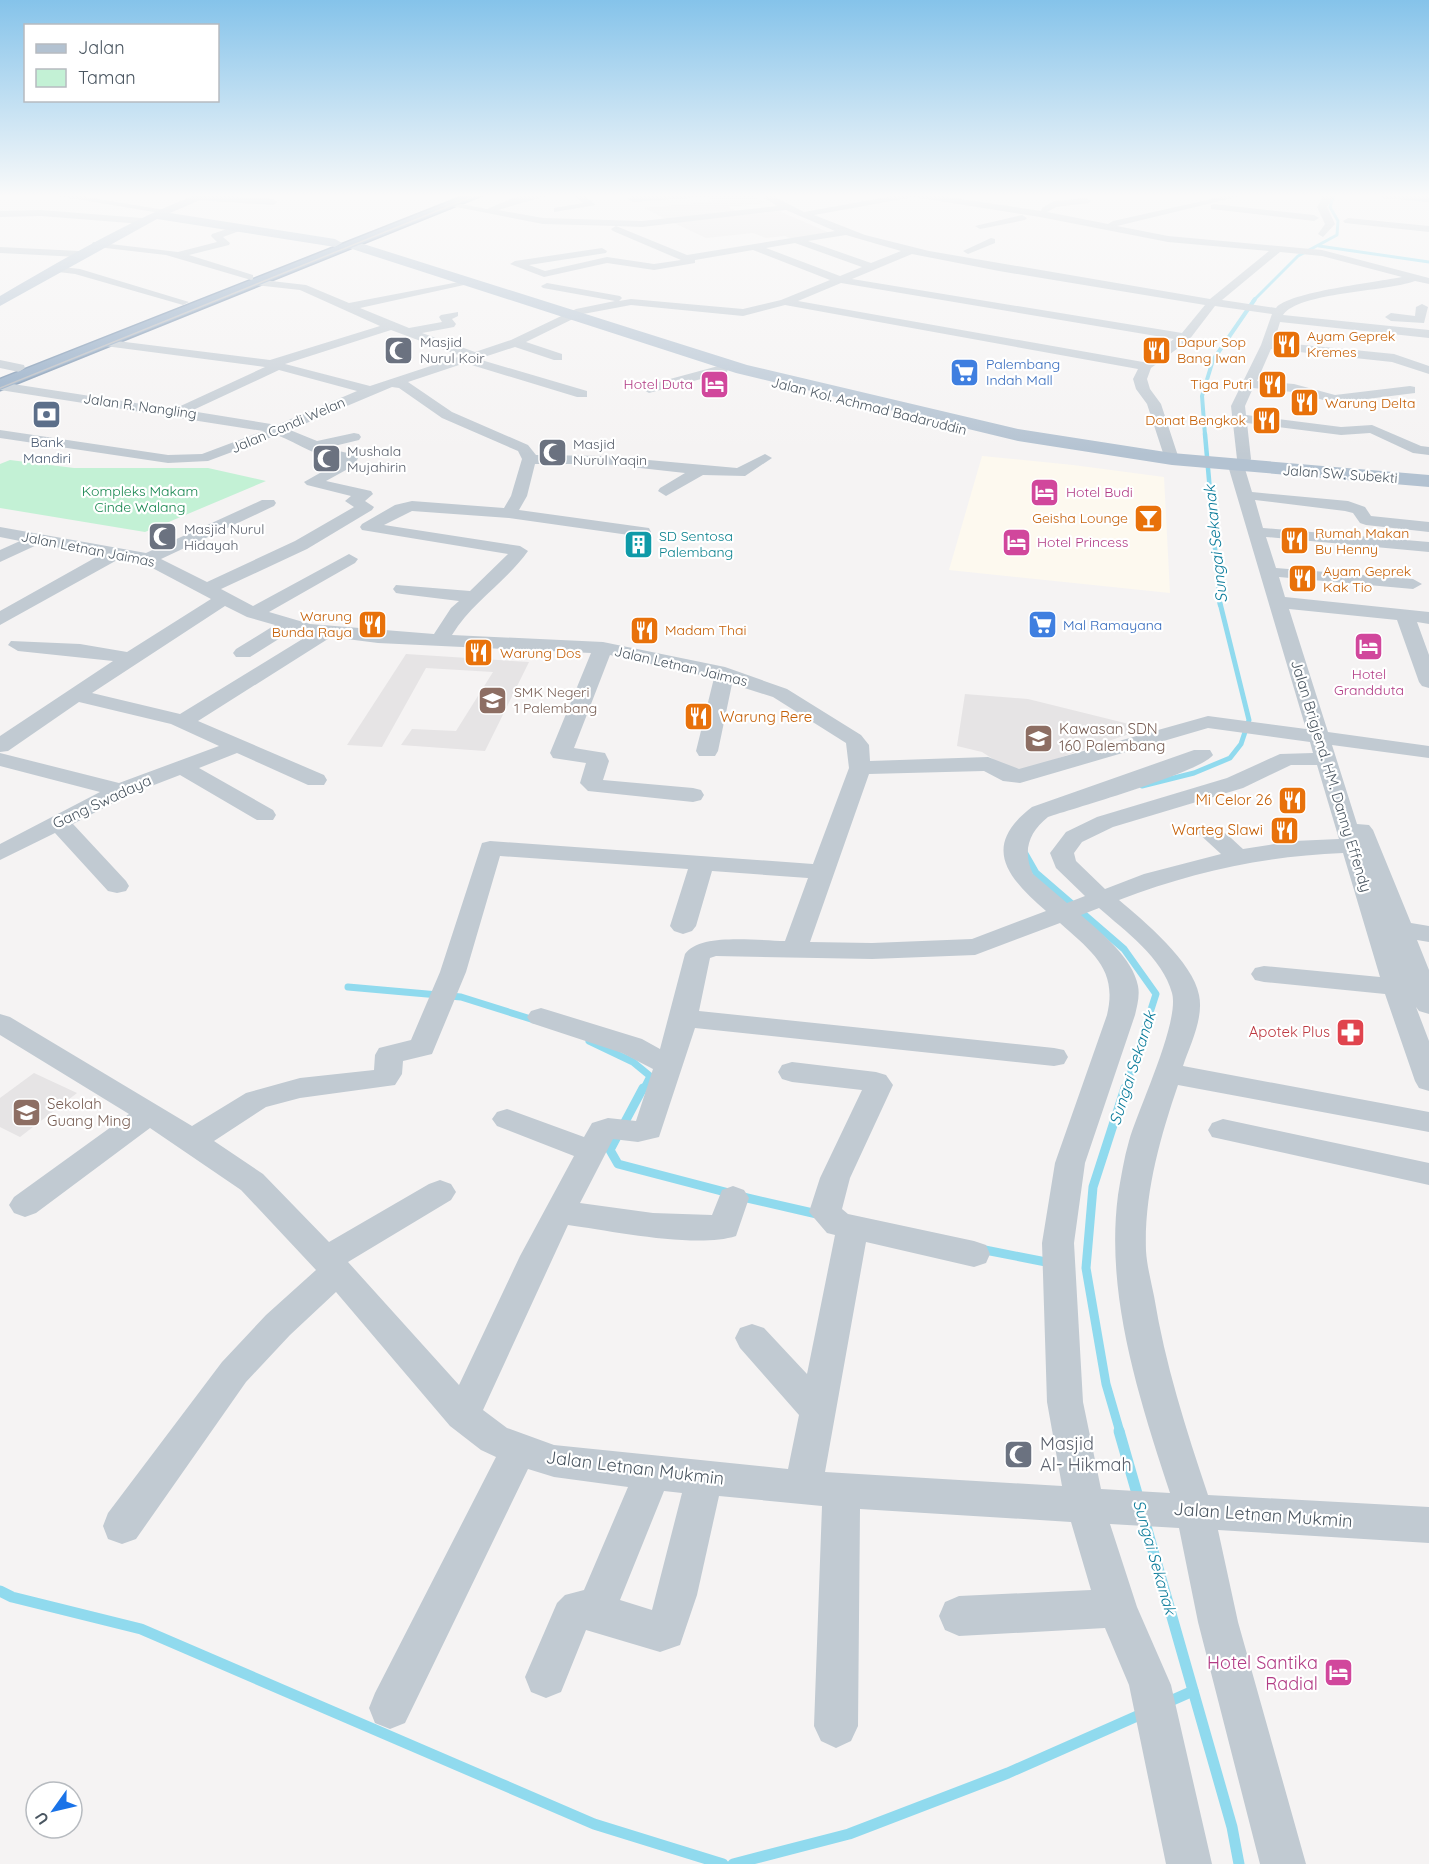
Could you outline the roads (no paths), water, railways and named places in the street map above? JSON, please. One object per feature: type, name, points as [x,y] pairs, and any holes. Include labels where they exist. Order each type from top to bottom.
[{"type":"highway","points":[[0,375],[183,302],[249,281]]},
{"type":"highway","points":[[0,386],[250,281]]},
{"type":"main road","points":[[0,302],[34,281]]},
{"type":"main road","points":[[453,281],[567,316]]},
{"type":"main road","points":[[460,281],[567,316]]},
{"type":"main road","name":"Jalan Kol. Achmad Badaruddin","points":[[567,316],[722,369],[820,396],[1077,452],[1180,461]]},
{"type":"main road","name":"Jalan Kol. Achmad Badaruddin","points":[[567,316],[713,361],[822,390],[1018,435],[1180,461]]},
{"type":"main road","name":"Jalan SW. Subekti","points":[[1180,461],[1429,481]]},
{"type":"street","points":[[110,281],[183,302]]},
{"type":"street","points":[[259,281],[302,287],[469,358],[582,394]]},
{"type":"street","points":[[547,286],[631,302],[735,314],[785,302],[839,281]]},
{"type":"street","points":[[848,281],[1185,337]]},
{"type":"street","points":[[1080,281],[1216,304],[1429,334]]},
{"type":"street","points":[[1180,461],[1140,379],[1145,366],[1185,337],[1216,304],[1245,281]]},
{"type":"street","points":[[1276,312],[1305,298],[1410,281]]},
{"type":"street","points":[[349,307],[459,283]]},
{"type":"street","points":[[1346,291],[1375,300]]},
{"type":"street","name":"Jalan Candi Welan","points":[[0,434],[186,460],[233,449],[370,390],[515,343],[567,316],[603,305],[631,302]]},
{"type":"street","points":[[785,302],[1145,366]]},
{"type":"street","points":[[1276,312],[1422,312]]},
{"type":"street","points":[[1239,465],[1238,418],[1242,394],[1249,384],[1259,357],[1276,332],[1276,312]]},
{"type":"street","points":[[408,333],[450,324],[445,318],[454,314]]},
{"type":"street","points":[[178,412],[310,350],[391,326]]},
{"type":"street","points":[[427,340],[458,333]]},
{"type":"street","points":[[1338,338],[1404,345]]},
{"type":"street","points":[[105,342],[274,365],[370,390]]},
{"type":"street","points":[[515,343],[558,357]]},
{"type":"street","points":[[1267,345],[1398,359],[1429,370]]},
{"type":"street","points":[[1398,359],[1392,367],[1395,375],[1410,390],[1423,398]]},
{"type":"street","points":[[0,364],[19,368]]},
{"type":"street","points":[[649,389],[722,369]]},
{"type":"street","points":[[389,383],[403,385],[447,415],[528,452],[529,459],[519,496],[509,513]]},
{"type":"street","points":[[1249,384],[1294,388],[1338,399],[1410,390]]},
{"type":"street","name":"Jalan R. Nangling","points":[[0,386],[178,412],[280,430],[315,446],[326,454],[351,458],[350,462],[312,482],[365,494],[353,501],[366,507],[215,594]]},
{"type":"street","points":[[1238,418],[1334,430],[1376,429],[1418,450],[1429,451]]},
{"type":"street","points":[[315,446],[354,437]]},
{"type":"street","points":[[529,459],[604,460],[740,473],[765,458]]},
{"type":"street","name":"Jalan Brigjend. HM. Danny Effendy","points":[[1239,465],[1256,496],[1256,506],[1280,572],[1283,607]]},
{"type":"street","name":"Jalan Brigjend. HM. Danny Effendy","points":[[1239,465],[1353,846],[1402,929],[1429,1005]]},
{"type":"street","points":[[666,491],[700,470]]},
{"type":"street","points":[[1256,496],[1348,506],[1359,510],[1366,520],[1429,526]]},
{"type":"street","points":[[148,559],[268,503]]},
{"type":"street","points":[[440,639],[457,612],[520,551],[368,526],[406,507],[509,513],[643,532]]},
{"type":"street","name":"Jalan Letnan Jaimas","points":[[0,532],[148,559],[253,613],[326,632],[603,648],[725,673],[780,693],[845,732],[858,746],[860,768]]},
{"type":"street","points":[[1266,532],[1429,547]]},
{"type":"street","points":[[0,557],[37,539]]},
{"type":"street","points":[[0,620],[115,554]]},
{"type":"street","points":[[253,613],[349,559]]},
{"type":"street","points":[[1280,572],[1413,584]]},
{"type":"street","points":[[402,589],[474,597]]},
{"type":"street","points":[[0,746],[130,658],[215,594]]},
{"type":"street","points":[[1283,607],[1429,618]]},
{"type":"street","points":[[1405,616],[1429,680]]},
{"type":"street","points":[[243,653],[290,624]]},
{"type":"street","points":[[182,722],[326,632]]},
{"type":"street","points":[[18,645],[80,650],[130,658]]},
{"type":"street","points":[[603,648],[561,753],[597,758],[591,783],[596,786],[693,795]]},
{"type":"street","points":[[707,752],[725,673]]},
{"type":"street","points":[[77,695],[182,722],[240,745],[316,780]]},
{"type":"street","points":[[794,951],[860,768],[988,764],[1011,776],[1020,776],[1201,723],[1273,730],[1323,744],[1429,752]]},
{"type":"street","points":[[1283,1864],[1186,1511],[1142,1328],[1130,1251],[1134,1194],[1144,1142],[1185,1019],[1186,994],[1171,966],[1151,941],[1097,900],[1062,858],[1062,853],[1069,842],[1081,832],[1147,808],[1235,783],[1323,744]]},
{"type":"street","name":"Jalan Brigjend. HM. Danny Effendy","points":[[1323,744],[1374,882],[1396,987],[1429,1081]]},
{"type":"street","name":"Gang Swadaya","points":[[0,853],[120,790],[240,745]]},
{"type":"street","points":[[1189,1864],[1150,1685],[1118,1608],[1065,1402],[1058,1288],[1058,1243],[1070,1164],[1121,1015],[1125,991],[1112,960],[1023,877],[1017,868],[1015,851],[1018,835],[1023,827],[1032,818],[1056,805],[1174,767],[1202,754]]},
{"type":"street","points":[[0,759],[120,790]]},
{"type":"street","points":[[182,767],[265,815]]},
{"type":"street","points":[[58,822],[117,886]]},
{"type":"street","points":[[1208,831],[1238,857]]},
{"type":"street","points":[[463,1416],[536,1256],[604,1129],[623,1129],[643,1133],[648,1130],[684,1018],[698,954],[701,952],[713,948],[794,951],[969,948],[1153,879],[1238,857],[1294,848],[1353,846]]},
{"type":"street","points":[[191,1141],[256,1100],[300,1088],[385,1078],[388,1074],[389,1054],[422,1047],[443,996],[490,848],[824,872]]},
{"type":"street","points":[[683,926],[702,864]]},
{"type":"street","points":[[1402,929],[1429,934]]},
{"type":"street","points":[[1264,974],[1396,987]]},
{"type":"street","points":[[541,1017],[632,1046],[669,1065]]},
{"type":"street","points":[[684,1018],[1054,1057]]},
{"type":"street","name":"Jalan Letnan Mukmin","points":[[0,1023],[150,1113],[252,1182],[331,1265],[463,1416],[494,1439],[519,1450],[554,1461],[704,1479],[842,1491],[1429,1525]]},
{"type":"street","points":[[792,1072],[876,1082],[879,1085],[835,1178],[839,1222],[817,1410],[803,1487]]},
{"type":"street","points":[[1167,1072],[1429,1122]]},
{"type":"street","points":[[25,1205],[150,1113]]},
{"type":"street","points":[[507,1119],[592,1151]]},
{"type":"street","points":[[1223,1130],[1429,1174]]},
{"type":"street","points":[[122,1526],[234,1372],[331,1265],[440,1192]]},
{"type":"street","points":[[560,1212],[653,1225],[723,1228],[733,1198]]},
{"type":"street","points":[[839,1222],[974,1254]]},
{"type":"street","points":[[752,1338],[817,1410]]},
{"type":"street","points":[[390,1708],[519,1450]]},
{"type":"street","points":[[595,1612],[653,1473]]},
{"type":"street","points":[[546,1677],[571,1617],[579,1610],[595,1612],[660,1632],[665,1631],[677,1595],[704,1479]]},
{"type":"street","points":[[836,1726],[838,1573],[842,1491]]},
{"type":"street","points":[[959,1616],[1118,1608]]},
{"type":"waterway","name":"Sungai Sekanak","points":[[1255,299],[1273,281]]},
{"type":"waterway","name":"Sungai Sekanak","points":[[1205,435],[1202,396],[1213,360],[1255,299]]},
{"type":"waterway","name":"Sungai Sekanak","points":[[1205,434],[1220,605]]},
{"type":"waterway","name":"Sungai Sekanak","points":[[1142,786],[1194,773],[1230,758],[1241,744],[1249,720],[1220,603]]},
{"type":"waterway","name":"Sungai Sekanak","points":[[1024,852],[1036,873],[1124,949],[1156,994],[1125,1090]]},
{"type":"waterway","points":[[348,987],[461,997],[534,1020]]},
{"type":"waterway","points":[[589,1041],[633,1062],[650,1076],[643,1090]]},
{"type":"waterway","points":[[643,1088],[610,1150],[618,1164],[729,1193]]},
{"type":"waterway","name":"Sungai Sekanak","points":[[1120,1432],[1106,1384],[1086,1268],[1093,1187],[1125,1088]]},
{"type":"waterway","points":[[743,1197],[817,1214]]},
{"type":"waterway","points":[[980,1249],[1051,1263]]},
{"type":"waterway","name":"Sungai Sekanak","points":[[1119,1431],[1138,1497]]},
{"type":"waterway","name":"Sungai Sekanak","points":[[1144,1519],[1232,1827],[1239,1864]]},
{"type":"waterway","points":[[0,1591],[12,1597],[141,1629],[594,1824],[723,1864]]},
{"type":"waterway","points":[[1168,1702],[1193,1691]]},
{"type":"waterway","points":[[733,1864],[849,1834],[1008,1773],[1144,1713]]},
{"type":"tram line","points":[[0,388],[264,281]]},
{"type":"place","name":"Ayam Geprek Kremes","points":[[1286,344]]},
{"type":"place","name":"Masjid Nurul Koir","points":[[399,350]]},
{"type":"place","name":"Dapur Sop Bang Iwan","points":[[1156,350]]},
{"type":"place","name":"Palembang Indah Mall","points":[[965,372]]},
{"type":"place","name":"Hotel Duta","points":[[714,384]]},
{"type":"place","name":"Tiga Putri","points":[[1273,384]]},
{"type":"place","name":"Warung Delta","points":[[1304,403]]},
{"type":"place","name":"Bank Mandiri","points":[[47,415]]},
{"type":"place","name":"Donat Bengkok","points":[[1267,420]]},
{"type":"place","name":"Masjid Nurul Yaqin","points":[[552,452]]},
{"type":"place","name":"Mushala Mujahirin","points":[[326,459]]},
{"type":"place","name":"Hotel Budi","points":[[1045,492]]},
{"type":"place","name":"Geisha Lounge","points":[[1149,518]]},
{"type":"place","name":"Masjid Nurul Hidayah","points":[[163,537]]},
{"type":"place","name":"Rumah Makan Bu Henny","points":[[1294,541]]},
{"type":"place","name":"Hotel Princess","points":[[1016,542]]},
{"type":"place","name":"SD Sentosa Palembang","points":[[638,544]]},
{"type":"place","name":"Ayam Geprek Kak Tio","points":[[1302,579]]},
{"type":"place","name":"Warung Bunda Raya","points":[[373,624]]},
{"type":"place","name":"Mal Ramayana","points":[[1042,625]]},
{"type":"place","name":"Madam Thai","points":[[644,630]]},
{"type":"place","name":"Hotel Grandduta","points":[[1369,647]]},
{"type":"place","name":"Warung Dos","points":[[479,653]]},
{"type":"place","name":"SMK Negeri 1 Palembang","points":[[493,700]]},
{"type":"place","name":"Warung Rere","points":[[699,717]]},
{"type":"place","name":"Kawasan SDN 160 Palembang","points":[[1038,738]]},
{"type":"place","name":"Mi Celor 26","points":[[1293,800]]},
{"type":"place","name":"Warteg Slawi","points":[[1284,830]]},
{"type":"place","name":"Apotek Plus","points":[[1351,1032]]},
{"type":"place","name":"Sekolah Guang Ming","points":[[26,1113]]},
{"type":"place","name":"Masjid Al- Hikmah","points":[[1019,1454]]},
{"type":"place","name":"Hotel Santika Radial","points":[[1339,1673]]},
{"type":"park label","name":"Kompleks Makam Cinde Walang","points":[[140,500]]}]
